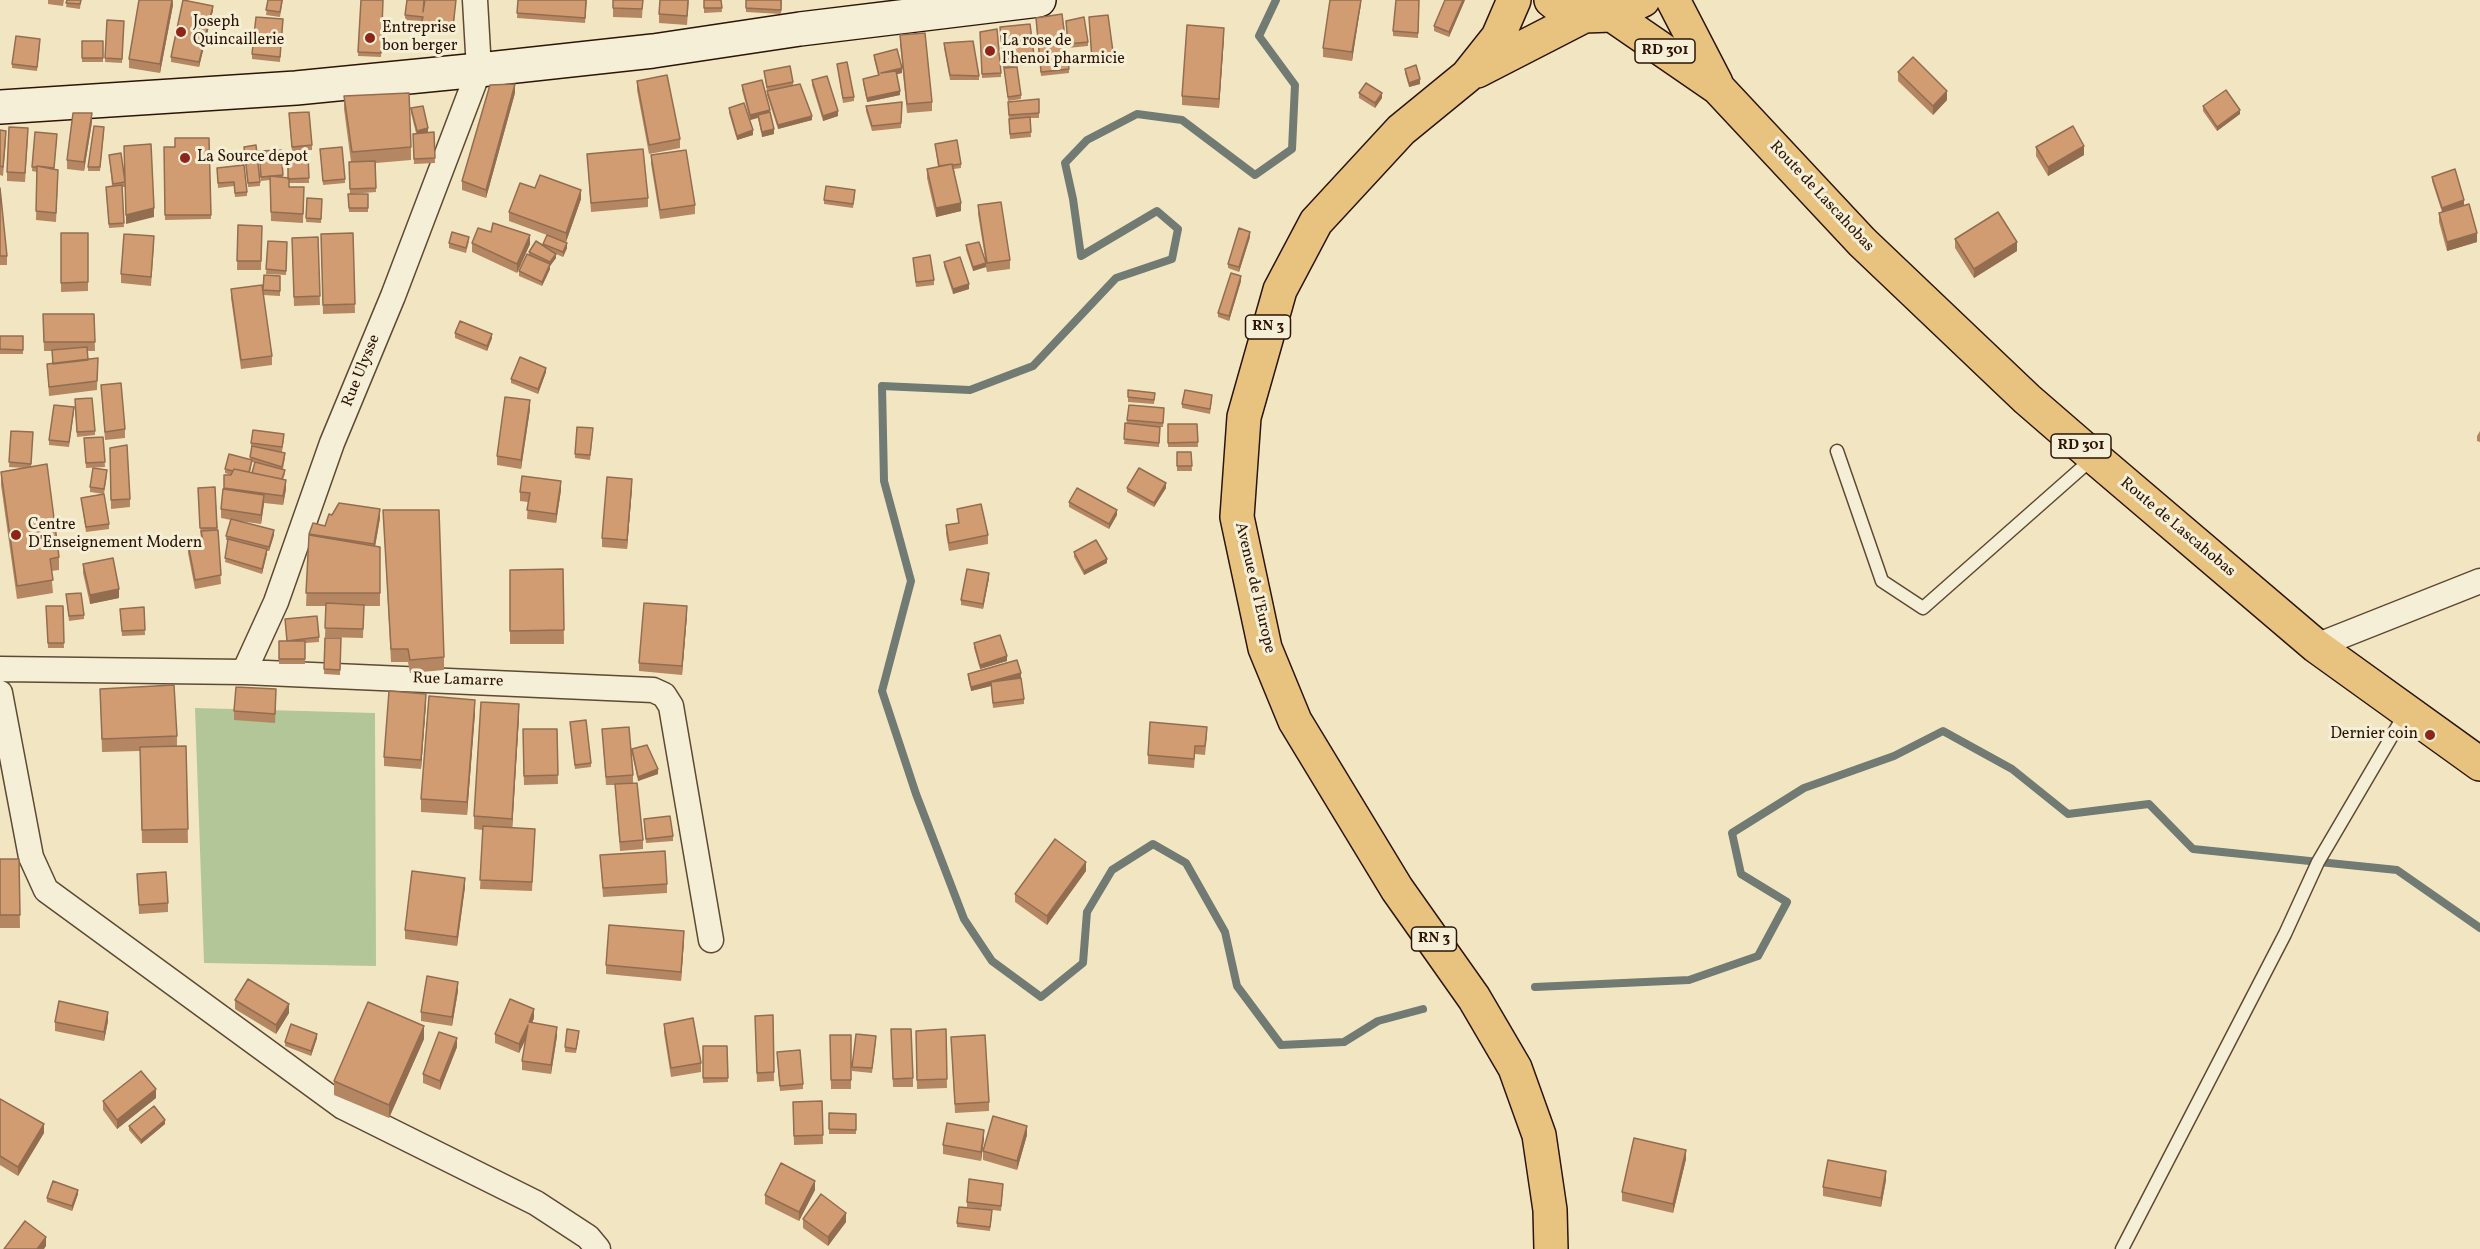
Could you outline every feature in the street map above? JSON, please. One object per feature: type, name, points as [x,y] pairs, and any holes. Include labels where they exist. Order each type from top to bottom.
[{"type":"main road","points":[[0,107],[296,88],[479,70],[653,51],[800,28],[1039,0]]},
{"type":"main road","name":"Avenue de l'Europe","points":[[1514,0],[1498,37],[1467,76],[1401,130],[1316,222],[1280,290],[1244,417],[1237,517],[1265,648],[1295,721],[1397,890],[1474,998],[1515,1068],[1539,1135],[1550,1210],[1551,1249]]},
{"type":"main road","name":"Route de Lascahobas","points":[[1551,0],[1562,8],[1598,15],[1718,88],[1862,242],[2027,399],[2316,646],[2480,764]]},
{"type":"main road","name":"Avenue de l'Europe","points":[[1467,76],[1598,15],[1643,0]]},
{"type":"main road","name":"Route de Lascahobas","points":[[1673,0],[1718,88]]},
{"type":"street","points":[[475,0],[479,70]]},
{"type":"street","name":"Rue Ulysse","points":[[244,672],[276,602],[332,443],[397,285],[479,70]]},
{"type":"street","points":[[2316,646],[2480,581]]},
{"type":"street","name":"Rue Lamarre","points":[[0,669],[244,672],[653,690],[664,695],[671,706],[711,940]]},
{"type":"street","points":[[0,693],[31,857],[46,890],[343,1107],[536,1203],[588,1237],[598,1249]]},
{"type":"lane","points":[[1837,451],[1882,581],[1923,608],[2094,457]]},
{"type":"lane","points":[[2122,1249],[2285,934],[2318,862],[2407,711]]},
{"type":"green space","points":[[195,708],[375,713],[376,966],[204,963]]},
{"type":"building","points":[[67,0],[81,0],[80,4],[66,3]]},
{"type":"building","points":[[139,0],[172,0],[160,64],[129,59]]},
{"type":"building","points":[[183,0],[213,6],[199,62],[171,57]]},
{"type":"building","points":[[268,0],[282,0],[280,12],[266,10]]},
{"type":"building","points":[[361,0],[383,0],[381,53],[358,52]]},
{"type":"building","points":[[407,0],[424,0],[423,12],[425,0],[456,0],[453,27],[421,24],[423,17],[405,15]]},
{"type":"building","points":[[518,0],[586,0],[585,18],[517,13]]},
{"type":"building","points":[[613,0],[643,0],[642,9],[613,8]]},
{"type":"building","points":[[660,0],[688,0],[687,16],[659,14]]},
{"type":"building","points":[[704,0],[721,0],[722,8],[704,8]]},
{"type":"building","points":[[746,0],[781,0],[781,10],[746,8]]},
{"type":"building","points":[[1330,0],[1361,0],[1352,52],[1323,48]]},
{"type":"building","points":[[1396,0],[1419,0],[1418,33],[1393,31]]},
{"type":"building","points":[[1445,0],[1463,0],[1449,32],[1434,26]]},
{"type":"building","points":[[1062,14],[1069,69],[1041,72],[1036,18]]},
{"type":"building","points":[[1108,15],[1114,59],[1092,60],[1089,17]]},
{"type":"building","points":[[256,17],[283,19],[280,57],[252,54]]},
{"type":"building","points":[[1084,17],[1088,42],[1068,44],[1066,21]]},
{"type":"building","points":[[107,20],[124,21],[122,59],[105,58]]},
{"type":"building","points":[[1030,24],[1034,55],[1003,59],[1000,27]]},
{"type":"building","points":[[1187,25],[1224,28],[1219,99],[1182,96]]},
{"type":"building","points":[[997,29],[1001,73],[982,74],[980,32]]},
{"type":"building","points":[[925,33],[932,102],[907,104],[900,35]]},
{"type":"building","points":[[16,36],[40,39],[37,67],[12,64]]},
{"type":"building","points":[[82,41],[103,41],[103,58],[82,58]]},
{"type":"building","points":[[973,41],[979,76],[950,75],[944,43]]},
{"type":"building","points":[[897,49],[902,68],[881,73],[896,71],[900,91],[867,98],[863,79],[879,75],[874,55]]},
{"type":"building","points":[[1913,57],[1947,91],[1933,106],[1898,72]]},
{"type":"building","points":[[847,62],[854,97],[843,98],[837,64]]},
{"type":"building","points":[[1416,65],[1420,79],[1409,83],[1405,69]]},
{"type":"building","points":[[790,66],[793,82],[767,87],[764,71]]},
{"type":"building","points":[[1017,67],[1021,95],[1008,97],[1004,68]]},
{"type":"building","points":[[667,75],[680,139],[649,145],[637,81]]},
{"type":"building","points":[[827,76],[838,111],[823,116],[812,80]]},
{"type":"building","points":[[762,80],[770,110],[750,115],[742,85]]},
{"type":"building","points":[[1366,83],[1382,93],[1375,103],[1359,93]]},
{"type":"building","points":[[515,84],[486,190],[462,181],[490,85]]},
{"type":"building","points":[[800,84],[812,116],[778,125],[767,91]]},
{"type":"building","points":[[2226,90],[2240,110],[2217,127],[2203,106]]},
{"type":"building","points":[[409,93],[411,147],[352,152],[344,96]]},
{"type":"building","points":[[1039,99],[1039,113],[1009,115],[1008,102]]},
{"type":"building","points":[[902,102],[901,123],[872,126],[866,106]]},
{"type":"building","points":[[744,103],[753,130],[737,136],[729,108]]},
{"type":"building","points":[[423,106],[428,128],[417,131],[411,108]]},
{"type":"building","points":[[309,112],[312,145],[292,147],[289,113]]},
{"type":"building","points":[[770,112],[774,129],[762,132],[758,115]]},
{"type":"building","points":[[73,113],[92,113],[84,162],[67,160]]},
{"type":"building","points":[[1030,117],[1031,132],[1010,134],[1009,119]]},
{"type":"building","points":[[94,126],[104,127],[100,167],[88,167]]},
{"type":"building","points":[[2073,126],[2084,146],[2048,167],[2036,147]]},
{"type":"building","points":[[9,127],[28,128],[25,173],[7,172]]},
{"type":"building","points":[[0,130],[6,131],[3,167],[0,166]]},
{"type":"building","points":[[35,132],[57,134],[54,168],[32,167]]},
{"type":"building","points":[[434,132],[435,158],[414,159],[413,134]]},
{"type":"building","points":[[175,138],[209,138],[211,215],[165,215],[164,147],[175,147]]},
{"type":"building","points":[[957,140],[961,164],[939,166],[935,144]]},
{"type":"building","points":[[151,144],[154,208],[126,215],[124,146]]},
{"type":"building","points":[[256,145],[260,182],[248,183],[244,147]]},
{"type":"building","points":[[342,147],[345,179],[323,181],[320,149]]},
{"type":"building","points":[[643,149],[648,198],[591,203],[587,154]]},
{"type":"building","points":[[281,150],[283,175],[261,177],[259,151]]},
{"type":"building","points":[[686,150],[695,205],[660,210],[651,155]]},
{"type":"building","points":[[121,153],[125,182],[113,184],[109,155]]},
{"type":"building","points":[[288,155],[308,155],[309,178],[288,179]]},
{"type":"building","points":[[375,161],[376,188],[350,189],[349,162]]},
{"type":"building","points":[[952,164],[961,203],[936,208],[927,169]]},
{"type":"building","points":[[244,165],[247,192],[235,193],[234,182],[218,183],[217,168]]},
{"type":"building","points":[[37,166],[58,170],[56,213],[36,211]]},
{"type":"building","points":[[2455,169],[2464,200],[2442,208],[2432,177]]},
{"type":"building","points":[[540,175],[581,190],[566,233],[509,212],[520,183],[535,188]]},
{"type":"building","points":[[270,176],[289,178],[289,187],[304,187],[303,214],[271,212]]},
{"type":"building","points":[[122,185],[124,223],[109,224],[106,187]]},
{"type":"building","points":[[826,186],[855,190],[853,204],[824,200]]},
{"type":"building","points":[[0,188],[7,256],[0,256]]},
{"type":"building","points":[[348,194],[368,194],[368,208],[349,208]]},
{"type":"building","points":[[307,198],[322,199],[321,219],[306,218]]},
{"type":"building","points":[[1001,202],[1010,260],[987,263],[978,205]]},
{"type":"building","points":[[2469,204],[2477,233],[2447,242],[2439,213]]},
{"type":"building","points":[[1998,212],[2017,242],[1974,269],[1955,239]]},
{"type":"building","points":[[493,223],[530,235],[517,264],[472,243],[478,228],[491,232]]},
{"type":"building","points":[[238,225],[262,226],[261,261],[237,261]]},
{"type":"building","points":[[1239,228],[1250,232],[1239,267],[1228,264]]},
{"type":"building","points":[[452,232],[469,237],[466,248],[449,243]]},
{"type":"building","points":[[61,233],[88,233],[88,282],[61,283]]},
{"type":"building","points":[[353,233],[355,304],[323,305],[321,234]]},
{"type":"building","points":[[124,234],[154,236],[151,277],[121,274]]},
{"type":"building","points":[[547,235],[567,243],[563,252],[543,244]]},
{"type":"building","points":[[318,237],[320,296],[294,297],[292,238]]},
{"type":"building","points":[[268,241],[287,242],[286,271],[266,269]]},
{"type":"building","points":[[536,241],[556,254],[550,262],[529,252]]},
{"type":"building","points":[[979,242],[986,263],[973,267],[966,245]]},
{"type":"building","points":[[527,254],[550,264],[542,282],[519,271]]},
{"type":"building","points":[[930,255],[934,280],[916,282],[913,258]]},
{"type":"building","points":[[960,257],[969,284],[953,289],[944,262]]},
{"type":"building","points":[[1231,273],[1241,276],[1229,316],[1218,313]]},
{"type":"building","points":[[264,275],[280,276],[280,291],[263,290]]},
{"type":"building","points":[[262,285],[272,356],[241,360],[231,289]]},
{"type":"building","points":[[43,314],[94,314],[95,342],[44,342]]},
{"type":"building","points":[[460,321],[492,334],[487,346],[455,333]]},
{"type":"building","points":[[0,336],[23,336],[23,350],[0,349]]},
{"type":"building","points":[[87,347],[88,360],[53,364],[52,350]]},
{"type":"building","points":[[520,357],[546,368],[538,389],[511,379]]},
{"type":"building","points":[[98,358],[97,381],[49,387],[47,364]]},
{"type":"building","points":[[121,383],[125,429],[105,432],[101,385]]},
{"type":"building","points":[[1128,390],[1155,393],[1154,400],[1128,397]]},
{"type":"building","points":[[1185,390],[1212,395],[1210,409],[1182,404]]},
{"type":"building","points":[[505,397],[530,400],[521,460],[497,456]]},
{"type":"building","points":[[92,398],[95,431],[77,432],[75,399]]},
{"type":"building","points":[[54,405],[74,407],[69,442],[49,440]]},
{"type":"building","points":[[1129,405],[1164,408],[1163,423],[1127,420]]},
{"type":"building","points":[[1125,423],[1160,427],[1159,443],[1124,439]]},
{"type":"building","points":[[1168,424],[1197,424],[1198,442],[1168,443]]},
{"type":"building","points":[[577,427],[593,428],[590,455],[575,454]]},
{"type":"building","points":[[253,430],[284,434],[282,447],[251,443]]},
{"type":"building","points":[[11,431],[33,432],[31,464],[9,462]]},
{"type":"building","points":[[103,437],[105,462],[86,463],[84,438]]},
{"type":"building","points":[[127,445],[130,499],[111,500],[110,448]]},
{"type":"building","points":[[252,446],[285,453],[282,467],[250,457]]},
{"type":"building","points":[[1177,452],[1191,452],[1192,466],[1177,466]]},
{"type":"building","points":[[229,454],[252,460],[249,472],[225,469]]},
{"type":"building","points":[[255,462],[285,470],[282,479],[252,473]]},
{"type":"building","points":[[47,464],[59,557],[50,559],[53,580],[17,586],[1,472]]},
{"type":"building","points":[[93,468],[107,470],[104,489],[90,487]]},
{"type":"building","points":[[1139,468],[1166,483],[1154,503],[1127,488]]},
{"type":"building","points":[[234,469],[286,480],[283,496],[224,488],[224,475],[231,475]]},
{"type":"building","points":[[522,476],[561,481],[556,514],[527,510],[530,493],[520,492]]},
{"type":"building","points":[[607,477],[632,479],[627,540],[602,538]]},
{"type":"building","points":[[215,487],[217,528],[200,528],[198,488]]},
{"type":"building","points":[[1077,488],[1117,510],[1109,524],[1069,502]]},
{"type":"building","points":[[223,489],[264,495],[261,515],[221,509]]},
{"type":"building","points":[[104,494],[109,524],[86,527],[81,498]]},
{"type":"building","points":[[339,503],[380,509],[374,544],[309,534],[313,523],[325,526],[329,514],[332,515]]},
{"type":"building","points":[[981,504],[988,535],[949,543],[946,525],[959,523],[957,509]]},
{"type":"building","points":[[383,510],[439,510],[444,657],[410,660],[408,649],[391,649]]},
{"type":"building","points":[[231,519],[274,530],[269,547],[226,536]]},
{"type":"building","points":[[218,530],[221,575],[195,580],[188,544],[203,541],[201,531]]},
{"type":"building","points":[[309,535],[380,547],[380,593],[306,593]]},
{"type":"building","points":[[228,539],[267,549],[262,569],[225,558]]},
{"type":"building","points":[[1096,540],[1107,559],[1084,571],[1074,552]]},
{"type":"building","points":[[113,558],[119,589],[90,595],[83,564]]},
{"type":"building","points":[[563,569],[564,630],[510,631],[510,570]]},
{"type":"building","points":[[967,569],[989,573],[983,604],[961,600]]},
{"type":"building","points":[[81,593],[84,615],[69,616],[66,594]]},
{"type":"building","points":[[326,603],[364,605],[363,629],[325,628]]},
{"type":"building","points":[[644,603],[687,606],[682,666],[639,663]]},
{"type":"building","points":[[46,606],[63,606],[64,643],[48,643]]},
{"type":"building","points":[[144,607],[145,630],[122,631],[120,609]]},
{"type":"building","points":[[317,616],[319,637],[287,641],[285,619]]},
{"type":"building","points":[[1000,635],[1007,656],[980,665],[974,643]]},
{"type":"building","points":[[325,638],[341,638],[340,670],[324,669]]},
{"type":"building","points":[[279,641],[305,641],[305,659],[279,659]]},
{"type":"building","points":[[1017,660],[1021,673],[971,687],[968,674]]},
{"type":"building","points":[[1021,678],[1024,699],[993,703],[991,682]]},
{"type":"building","points":[[174,685],[177,736],[102,739],[100,689]]},
{"type":"building","points":[[236,687],[276,689],[275,714],[234,711]]},
{"type":"building","points":[[389,691],[426,694],[421,760],[384,757]]},
{"type":"building","points":[[429,696],[475,700],[467,802],[421,799]]},
{"type":"building","points":[[481,702],[519,704],[512,819],[474,816]]},
{"type":"building","points":[[586,720],[591,763],[575,765],[570,722]]},
{"type":"building","points":[[1150,722],[1207,727],[1205,746],[1195,746],[1194,759],[1148,755]]},
{"type":"building","points":[[629,727],[633,775],[606,777],[602,729]]},
{"type":"building","points":[[523,729],[557,729],[558,775],[524,776]]},
{"type":"building","points":[[647,745],[658,769],[638,777],[632,749]]},
{"type":"building","points":[[186,746],[188,829],[142,830],[140,747]]},
{"type":"building","points":[[637,783],[643,840],[620,842],[615,784]]},
{"type":"building","points":[[670,816],[673,836],[646,839],[644,819]]},
{"type":"building","points":[[483,826],[535,829],[532,882],[480,880]]},
{"type":"building","points":[[1055,839],[1086,862],[1047,916],[1015,894]]},
{"type":"building","points":[[665,851],[667,884],[603,888],[600,855]]},
{"type":"building","points":[[0,859],[19,859],[20,915],[0,915]]},
{"type":"building","points":[[412,871],[465,878],[457,937],[405,930]]},
{"type":"building","points":[[166,872],[168,903],[139,905],[137,874]]},
{"type":"building","points":[[609,925],[684,931],[681,972],[606,965]]},
{"type":"building","points":[[427,976],[458,982],[452,1017],[421,1012]]},
{"type":"building","points":[[248,979],[289,1004],[276,1025],[235,1000]]},
{"type":"building","points":[[510,999],[534,1009],[529,1022],[557,1027],[551,1065],[522,1061],[528,1025],[519,1044],[495,1034]]},
{"type":"building","points":[[59,1001],[108,1012],[104,1032],[55,1022]]},
{"type":"building","points":[[368,1002],[424,1026],[389,1105],[334,1081]]},
{"type":"building","points":[[773,1015],[774,1072],[757,1073],[755,1016]]},
{"type":"building","points":[[693,1018],[701,1063],[671,1068],[664,1024]]},
{"type":"building","points":[[291,1024],[317,1034],[311,1051],[285,1042]]},
{"type":"building","points":[[567,1029],[579,1031],[576,1049],[565,1047]]},
{"type":"building","points":[[891,1029],[911,1029],[913,1078],[893,1079]]},
{"type":"building","points":[[946,1029],[947,1079],[917,1080],[916,1031]]},
{"type":"building","points":[[439,1032],[457,1038],[440,1081],[423,1074]]},
{"type":"building","points":[[856,1034],[876,1036],[872,1068],[852,1067]]},
{"type":"building","points":[[830,1035],[851,1035],[851,1080],[831,1080]]},
{"type":"building","points":[[985,1035],[989,1102],[955,1104],[951,1037]]},
{"type":"building","points":[[703,1046],[727,1046],[728,1078],[703,1078]]},
{"type":"building","points":[[800,1050],[803,1084],[780,1086],[777,1052]]},
{"type":"building","points":[[141,1071],[156,1089],[117,1120],[103,1101]]},
{"type":"building","points":[[0,1099],[44,1124],[18,1167],[0,1156]]},
{"type":"building","points":[[822,1101],[823,1135],[794,1136],[793,1102]]},
{"type":"building","points":[[154,1106],[165,1120],[141,1140],[129,1126]]},
{"type":"building","points":[[829,1113],[856,1114],[856,1130],[829,1129]]},
{"type":"building","points":[[993,1116],[1027,1126],[1017,1161],[983,1151]]},
{"type":"building","points":[[947,1123],[984,1130],[981,1152],[943,1145]]},
{"type":"building","points":[[1634,1138],[1686,1150],[1673,1204],[1622,1192]]},
{"type":"building","points":[[1828,1160],[1886,1171],[1881,1198],[1823,1187]]},
{"type":"building","points":[[781,1163],[815,1181],[799,1212],[765,1195]]},
{"type":"building","points":[[969,1179],[1003,1184],[1001,1206],[967,1202]]},
{"type":"building","points":[[53,1181],[78,1190],[72,1206],[47,1198]]},
{"type":"building","points":[[821,1194],[846,1213],[828,1237],[803,1219]]},
{"type":"building","points":[[959,1207],[992,1210],[990,1227],[957,1223]]},
{"type":"building","points":[[25,1221],[46,1237],[37,1249],[4,1249]]},
{"type":"waterway","points":[[1276,0],[1259,36],[1295,85],[1292,149],[1255,175],[1182,120],[1137,114],[1087,140],[1065,163],[1081,256],[1157,211],[1178,229],[1172,259],[1116,278],[1033,366],[970,390],[882,386],[884,481],[911,581],[882,691],[916,794],[964,919],[992,961],[1041,997],[1083,963],[1087,912],[1112,870],[1153,844],[1186,863],[1225,932],[1237,986],[1281,1045],[1344,1042],[1378,1021],[1423,1009]]},
{"type":"waterway","points":[[1535,987],[1689,980],[1758,956],[1787,902],[1741,874],[1732,833],[1804,788],[1894,756],[1943,731],[2012,769],[2068,814],[2149,804],[2193,849],[2397,870],[2480,928]]},
{"type":"place","name":"Joseph Quincaillerie","points":[[181,32]]},
{"type":"place","name":"Entreprise bon berger","points":[[370,38]]},
{"type":"place","name":"La rose de l'henoi pharmicie","points":[[990,51]]},
{"type":"place","name":"La Source depot","points":[[185,158]]},
{"type":"place","name":"Centre D'Enseignement Modern","points":[[16,535]]},
{"type":"place","name":"Dernier coin","points":[[2430,735]]}]
